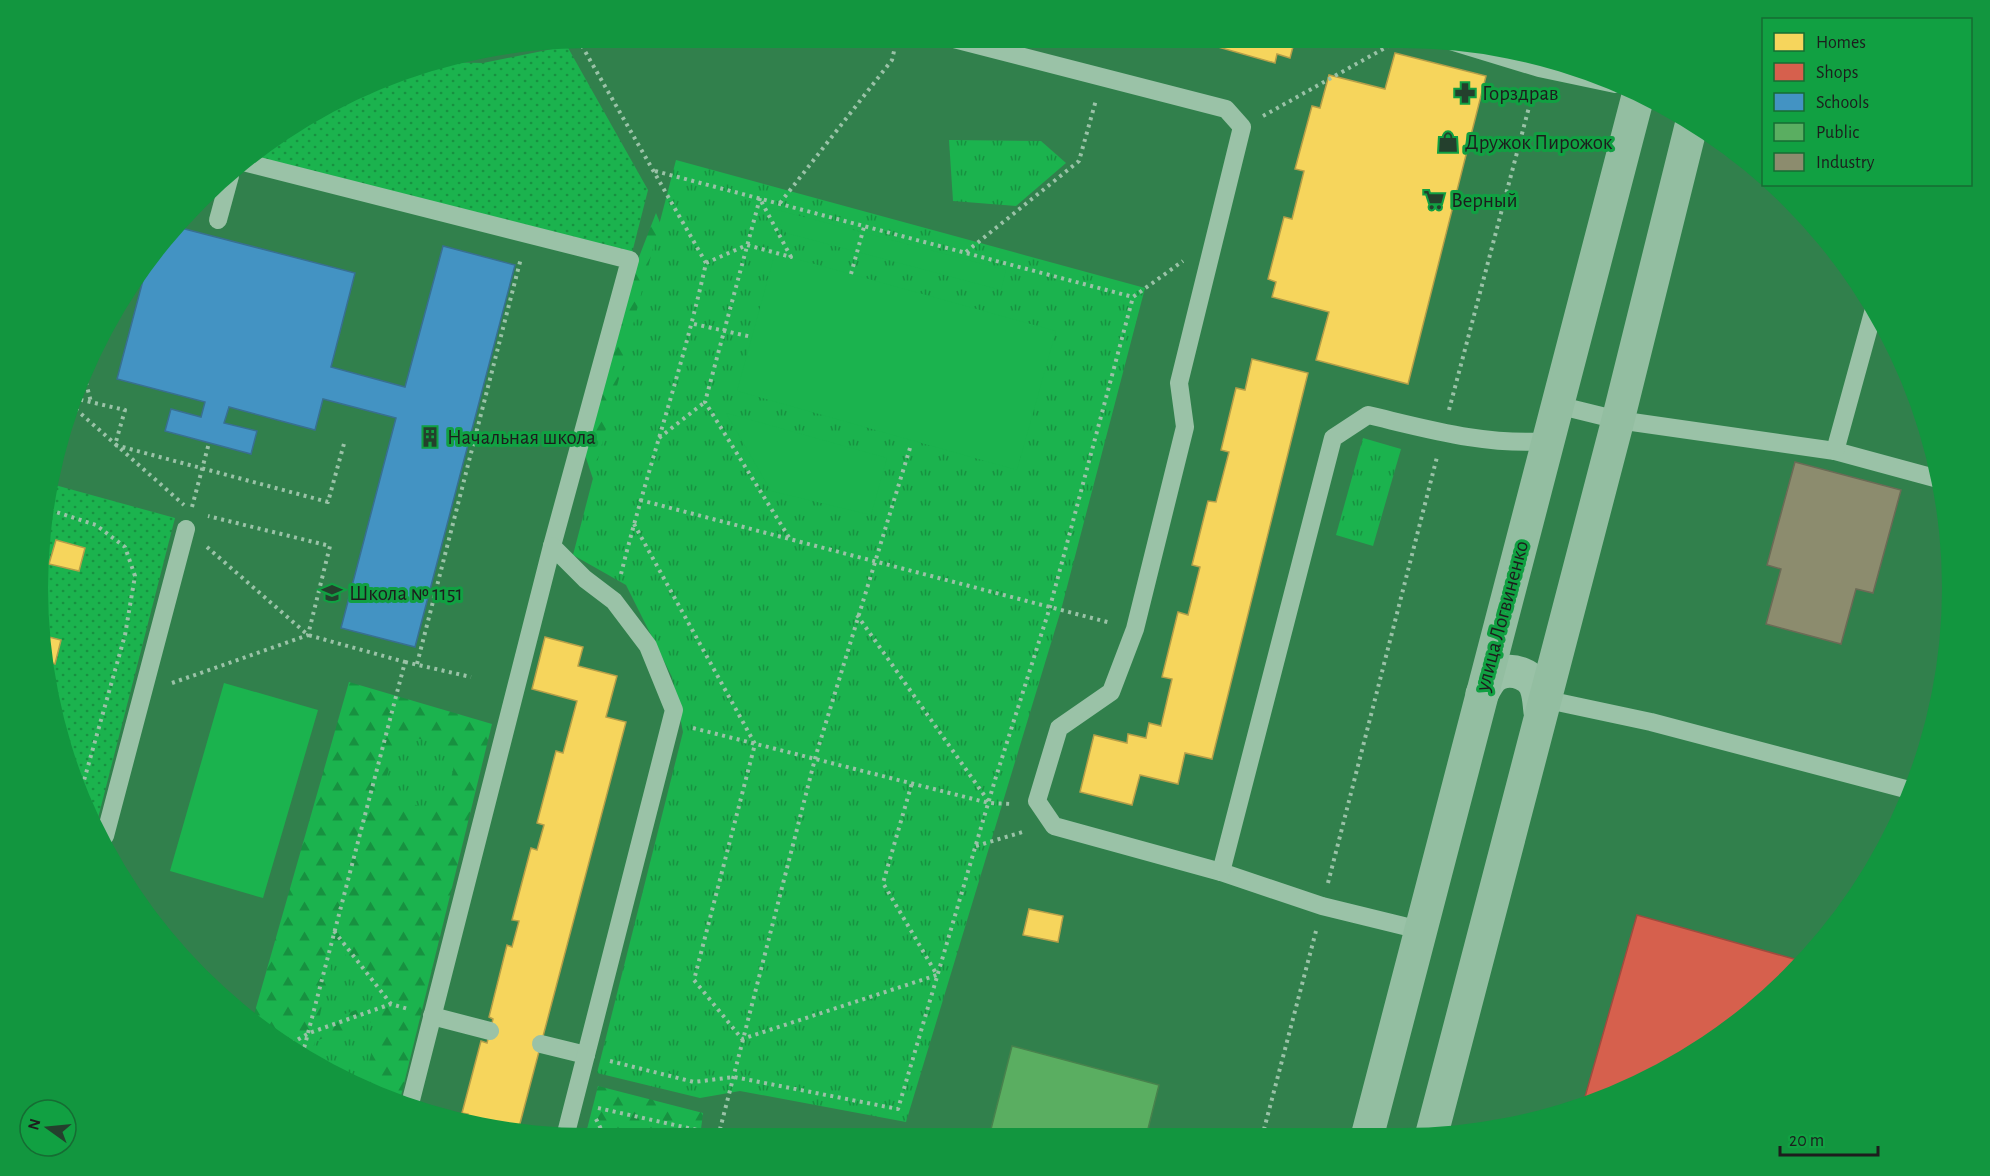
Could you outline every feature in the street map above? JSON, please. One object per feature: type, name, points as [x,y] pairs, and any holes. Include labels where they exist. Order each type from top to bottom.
[{"type":"main road","name":"улица Логвиненко","points":[[1369,1128],[1636,102]]},
{"type":"main road","points":[[1434,1127],[1541,706],[1618,420],[1690,131]]},
{"type":"street","points":[[1482,694],[1490,681],[1500,673],[1514,671],[1529,677],[1536,687],[1541,706]]},
{"type":"lane","points":[[989,48],[1226,109],[1242,127],[1179,383],[1185,427],[1135,629],[1111,692],[1059,728],[1037,801],[1054,826],[1221,872],[1322,906],[1420,930]]},
{"type":"lane","points":[[1505,58],[1566,74]]},
{"type":"lane","points":[[253,165],[630,260],[552,546],[411,1098]]},
{"type":"lane","points":[[218,220],[227,186]]},
{"type":"lane","points":[[1835,451],[1871,320]]},
{"type":"lane","points":[[1557,405],[1618,420],[1835,451],[1931,477]]},
{"type":"lane","points":[[1221,872],[1333,438],[1368,415],[1443,432],[1517,443],[1548,441]]},
{"type":"lane","points":[[106,831],[188,520]]},
{"type":"lane","points":[[552,546],[585,579],[614,601],[648,646],[674,710],[568,1127]]},
{"type":"lane","points":[[1541,706],[1651,722],[1903,788]]},
{"type":"lane","points":[[432,1016],[490,1031]]},
{"type":"lane","points":[[541,1044],[586,1055]]},
{"type":"path","points":[[583,48],[706,263],[694,324],[639,500],[614,601]]},
{"type":"path","points":[[780,203],[892,60],[895,48]]},
{"type":"path","points":[[1242,127],[1385,48]]},
{"type":"path","points":[[1264,1128],[1539,68]]},
{"type":"path","points":[[965,252],[1079,161],[1103,77]]},
{"type":"path","points":[[655,171],[1133,297]]},
{"type":"path","points":[[659,438],[705,402],[760,198]]},
{"type":"path","points":[[706,263],[747,245],[791,257],[760,198]]},
{"type":"path","points":[[851,274],[864,227]]},
{"type":"path","points":[[417,664],[527,233]]},
{"type":"path","points":[[586,1055],[694,1083],[734,1077],[898,1109],[1050,607],[1133,297],[1214,239]]},
{"type":"path","points":[[694,324],[752,337]]},
{"type":"path","points":[[87,387],[91,402]]},
{"type":"path","points":[[82,400],[125,410],[115,445]]},
{"type":"path","points":[[705,402],[790,540]]},
{"type":"path","points":[[78,411],[308,635],[405,662],[471,677]]},
{"type":"path","points":[[115,445],[328,502],[345,440]]},
{"type":"path","points":[[188,520],[209,443]]},
{"type":"path","points":[[720,1128],[815,759],[857,615],[910,448]]},
{"type":"path","points":[[639,500],[1135,629]]},
{"type":"path","points":[[54,511],[96,525],[125,547],[135,576],[125,634],[84,781]]},
{"type":"path","points":[[188,520],[330,546],[308,635]]},
{"type":"path","points":[[633,524],[755,744],[694,980],[742,1039]]},
{"type":"path","points":[[857,615],[989,803]]},
{"type":"path","points":[[143,693],[308,635]]},
{"type":"path","points":[[305,1048],[405,662]]},
{"type":"path","points":[[670,722],[989,803],[1040,806]]},
{"type":"path","points":[[912,783],[883,883],[937,975]]},
{"type":"path","points":[[976,847],[1051,823]]},
{"type":"path","points":[[334,931],[391,1004],[432,1016]]},
{"type":"path","points":[[742,1039],[937,975]]},
{"type":"path","points":[[295,1041],[309,1033],[391,1004]]},
{"type":"path","points":[[574,1104],[682,1128]]},
{"type":"green space","points":[[551,49],[568,49],[648,190],[632,253],[261,158],[318,120],[381,89],[448,66],[463,63],[483,63]]},
{"type":"green space","points":[[949,140],[1041,141],[1066,163],[1016,206],[953,201]]},
{"type":"green space","points":[[676,160],[1145,288],[1061,610],[906,1122],[740,1091],[700,1098],[597,1073],[683,732],[672,677],[626,585],[573,555]]},
{"type":"green space","points":[[770,208],[1006,270],[1001,290],[786,233]]},
{"type":"green space","points":[[656,213],[683,279],[593,479],[583,449],[639,257]]},
{"type":"green space","points":[[775,253],[1056,331],[1017,470],[737,391]]},
{"type":"green space","points":[[726,413],[887,458],[871,515],[771,491]]},
{"type":"green space","points":[[1363,438],[1401,449],[1373,546],[1336,535]]},
{"type":"green space","points":[[58,486],[175,518],[99,816],[89,795],[66,728],[53,658],[48,588],[49,553]]},
{"type":"green space","points":[[349,682],[492,724],[401,1094],[318,1056],[255,1012]]},
{"type":"green space","points":[[224,683],[318,710],[263,898],[170,871]]},
{"type":"green space","points":[[398,733],[458,749],[443,812],[382,796]]},
{"type":"green space","points":[[336,942],[380,1001],[318,1024]]},
{"type":"green space","points":[[380,1019],[364,1079],[312,1052],[315,1041]]},
{"type":"green space","points":[[598,1086],[703,1113],[701,1128],[587,1128]]},
{"type":"building: Homes","points":[[1222,48],[1293,48],[1290,58],[1277,54],[1275,63]]},
{"type":"building: Homes","points":[[1395,53],[1486,76],[1408,384],[1316,360],[1329,312],[1272,297],[1276,282],[1268,279],[1284,217],[1292,219],[1304,171],[1295,169],[1312,106],[1320,108],[1329,75],[1385,89]]},
{"type":"building: Homes","points":[[1252,359],[1308,373],[1212,759],[1185,753],[1178,784],[1140,775],[1132,805],[1080,792],[1094,735],[1127,743],[1128,734],[1146,738],[1149,723],[1161,726],[1172,679],[1162,677],[1178,612],[1188,615],[1200,567],[1192,565],[1208,501],[1216,502],[1229,452],[1221,450],[1236,388],[1245,390]]},
{"type":"building: Homes","points":[[56,540],[85,548],[79,571],[49,564]]},
{"type":"building: Homes","points":[[51,637],[61,640],[54,664]]},
{"type":"building: Homes","points":[[545,637],[583,647],[578,666],[617,676],[606,717],[626,722],[520,1123],[462,1113],[481,1041],[487,1043],[493,1019],[489,1017],[507,945],[512,947],[519,921],[512,920],[531,848],[537,850],[544,825],[537,823],[556,751],[563,753],[577,701],[532,689]]},
{"type":"building: Homes","points":[[1029,909],[1063,916],[1058,942],[1023,935]]},
{"type":"building: Shops","points":[[1637,915],[1794,959],[1758,994],[1702,1037],[1641,1072],[1585,1096]]},
{"type":"building: Schools","name":"Начальная школа","points":[[185,229],[355,273],[331,367],[405,387],[443,246],[515,265],[415,647],[341,628],[396,418],[323,399],[315,430],[229,407],[224,423],[257,431],[251,454],[165,431],[171,409],[201,417],[205,402],[117,379],[142,284]]},
{"type":"building: Public","points":[[1012,1046],[1159,1085],[1148,1128],[991,1128]]},
{"type":"building: Industry","points":[[1795,462],[1901,490],[1873,593],[1856,589],[1841,644],[1766,624],[1781,569],[1767,565]]},
{"type":"place","name":"Горздрав","points":[[1465,93]]},
{"type":"place","name":"Дружок Пирожок","points":[[1448,142]]},
{"type":"place","name":"Верный","points":[[1434,200]]},
{"type":"place","name":"Начальная школа","points":[[430,437]]},
{"type":"place","name":"Школа № 1151","points":[[332,593]]}]
